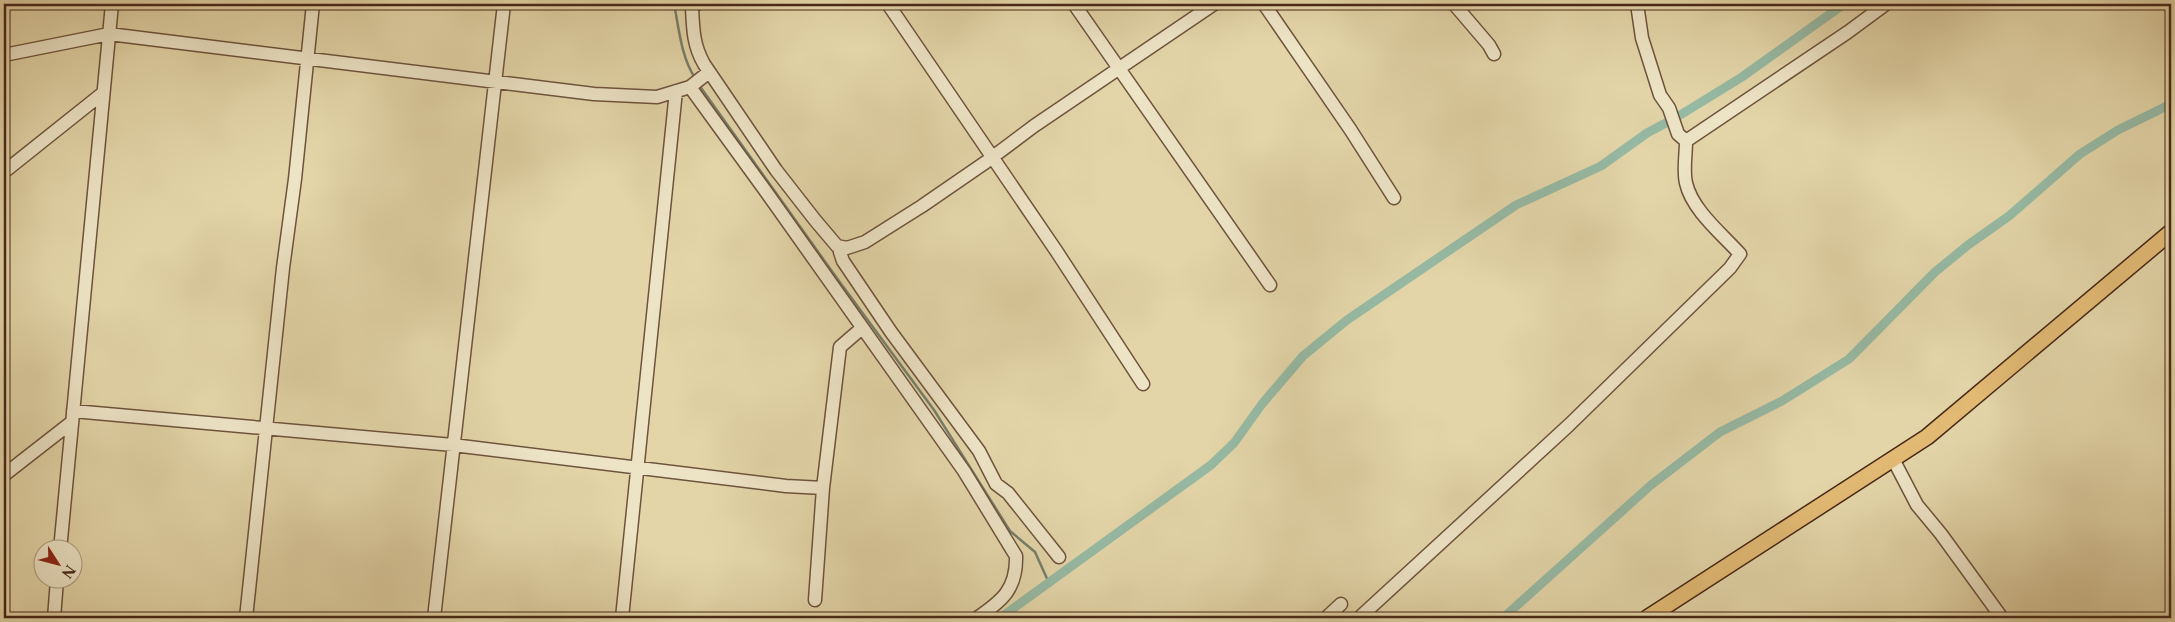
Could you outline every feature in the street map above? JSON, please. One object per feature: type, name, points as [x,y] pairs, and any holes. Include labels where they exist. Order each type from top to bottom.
[{"type":"main road","points":[[1647,618],[1927,437],[2171,232]]},
{"type":"street","points":[[61,540],[112,4]]},
{"type":"street","points":[[246,618],[313,4]]},
{"type":"street","points":[[434,618],[452,445],[504,4]]},
{"type":"street","points":[[697,4],[692,7],[693,36],[707,73],[776,170],[815,220],[837,246],[847,248],[865,242],[993,157],[1034,126],[1214,4]]},
{"type":"street","points":[[888,4],[993,157],[1143,384]]},
{"type":"street","points":[[1074,4],[1106,52],[1120,67],[1270,285]]},
{"type":"street","points":[[1264,4],[1350,129],[1394,198]]},
{"type":"street","points":[[1454,4],[1489,45],[1494,54]]},
{"type":"street","points":[[1637,4],[1639,22],[1649,64],[1660,95],[1669,108],[1678,134],[1686,140]]},
{"type":"street","points":[[1686,140],[1832,43],[1886,4]]},
{"type":"street","points":[[4,55],[109,34],[594,94],[657,97],[691,86],[707,73]]},
{"type":"street","points":[[691,86],[964,471],[1016,556],[1011,587],[1005,597],[976,618]]},
{"type":"street","points":[[622,618],[676,91]]},
{"type":"street","points":[[4,172],[103,93]]},
{"type":"street","points":[[1359,618],[1649,348],[1730,268],[1740,254],[1698,209],[1691,198],[1686,183],[1686,140]]},
{"type":"street","points":[[842,247],[840,252],[843,261],[891,332],[979,451],[996,484],[1008,492],[1059,556]]},
{"type":"street","points":[[816,600],[823,488],[840,347],[862,328]]},
{"type":"street","points":[[4,475],[73,416],[267,429],[452,445],[638,466],[786,486],[823,488]]},
{"type":"street","points":[[1892,459],[1918,505],[2002,618]]},
{"type":"street","points":[[54,618],[56,590]]},
{"type":"street","points":[[1326,618],[1342,604]]},
{"type":"waterway","points":[[674,4],[684,52],[695,78]]},
{"type":"waterway","points":[[1000,618],[1211,465],[1234,443],[1262,404],[1303,356],[1347,320],[1516,205],[1601,166],[1647,133],[1742,77],[1844,4]]},
{"type":"waterway","points":[[699,85],[934,410],[1010,531],[1035,552],[1049,583]]},
{"type":"waterway","points":[[1503,618],[1651,485],[1720,432],[1782,401],[1849,359],[1935,272],[1968,245],[2009,216],[2080,154],[2118,130],[2171,104]]}]
